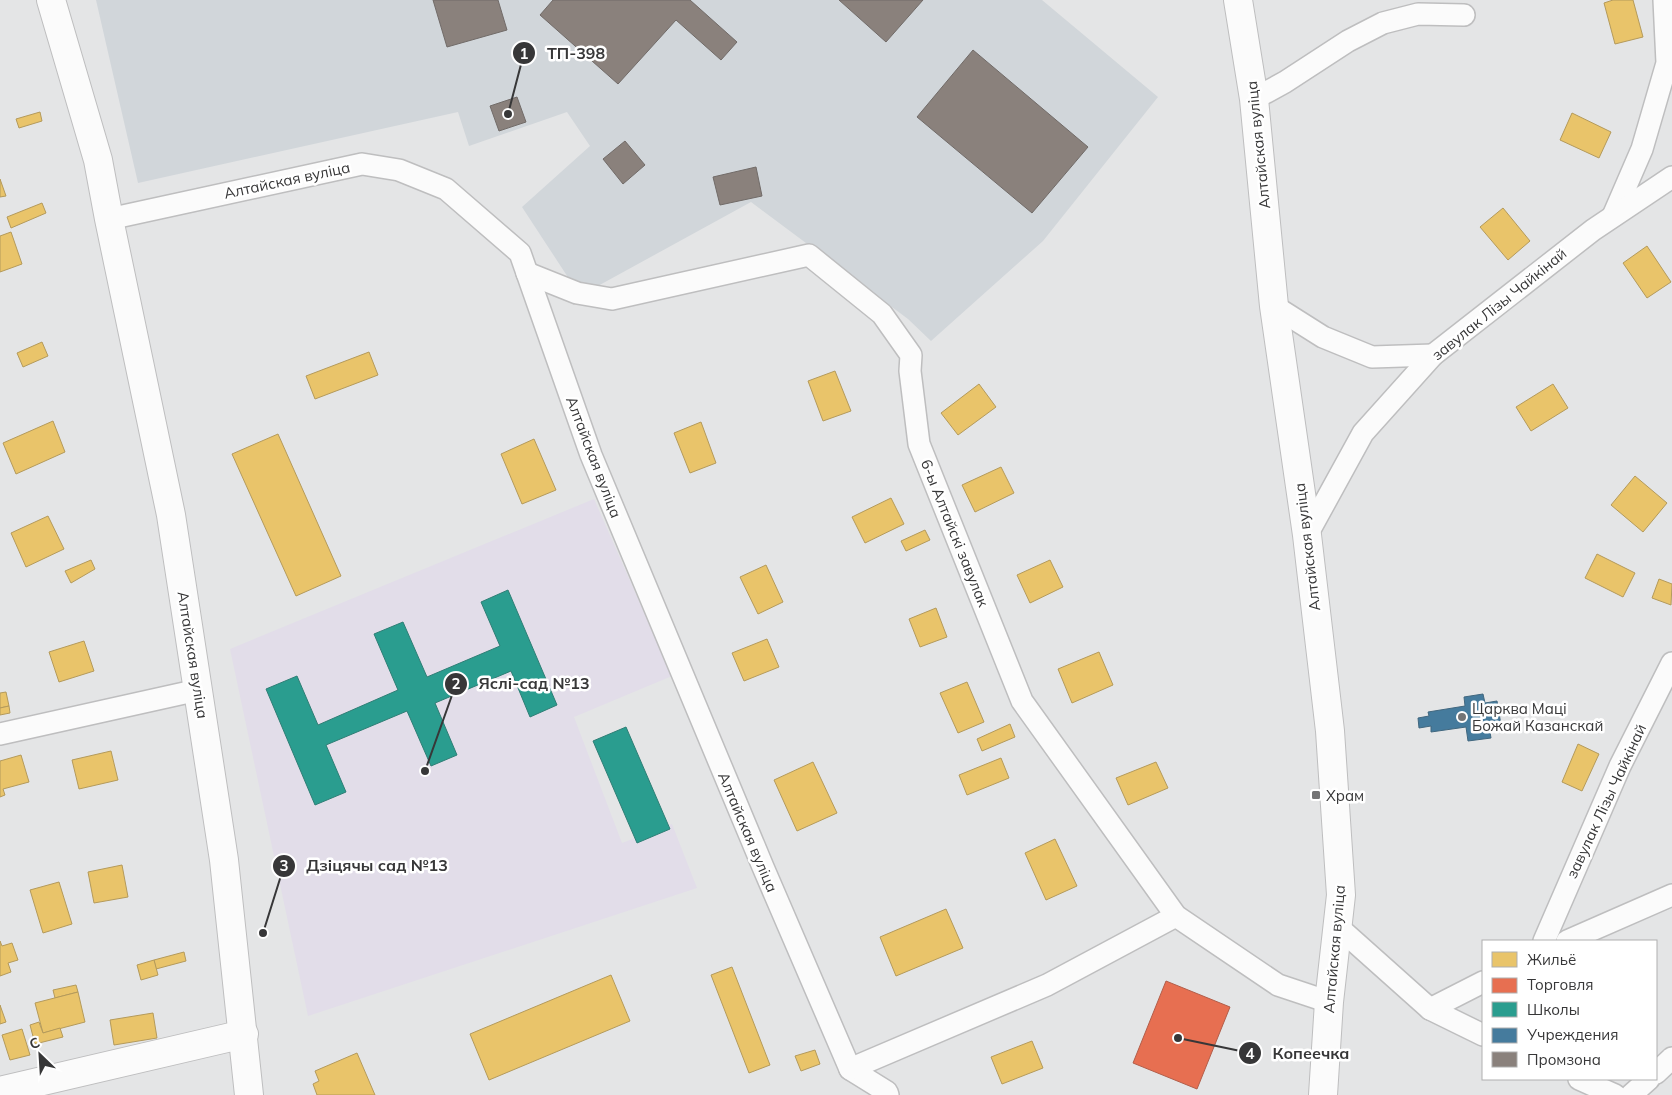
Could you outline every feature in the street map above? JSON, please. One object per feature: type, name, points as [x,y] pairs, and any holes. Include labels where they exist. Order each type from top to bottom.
[{"type":"main road","name":"Алтайская вуліца","points":[[51,0],[98,160],[172,515],[224,860],[249,1095]]},
{"type":"main road","name":"Алтайская вуліца","points":[[1238,0],[1254,99],[1274,306],[1307,535],[1330,730],[1341,895],[1329,1002],[1323,1095]]},
{"type":"main road","points":[[0,1091],[244,1034]]},
{"type":"street","points":[[1613,216],[1642,149],[1668,63],[1664,0]]},
{"type":"street","points":[[1254,99],[1285,82],[1348,41],[1383,23],[1418,14],[1464,15]]},
{"type":"street","name":"Алтайская вуліца","points":[[109,219],[362,164],[400,170],[446,189],[520,253],[591,456],[759,858],[850,1069]]},
{"type":"street","name":"завулак Лізы Чайкінай","points":[[1307,535],[1363,432],[1433,355],[1593,230],[1672,177]]},
{"type":"street","name":"6-ы Алтайскі завулак","points":[[527,273],[577,294],[612,299],[809,254],[882,314],[911,355],[910,371],[919,444],[1022,701],[1176,916],[1278,986],[1329,1002]]},
{"type":"street","points":[[1274,306],[1323,337],[1372,357],[1433,355]]},
{"type":"street","name":"завулак Лізы Чайкінай","points":[[1544,940],[1620,766],[1672,663]]},
{"type":"street","points":[[0,734],[198,690]]},
{"type":"street","points":[[1569,940],[1672,895]]},
{"type":"street","points":[[850,1069],[1047,985],[1176,916]]},
{"type":"street","points":[[1337,926],[1430,1008],[1482,1034]]},
{"type":"street","points":[[1430,1008],[1482,982]]},
{"type":"street","points":[[1657,1072],[1672,1058]]},
{"type":"street","points":[[850,1069],[885,1094]]},
{"type":"street","points":[[1581,1080],[1616,1095]]},
{"type":"street","points":[[1631,1095],[1648,1080]]},
{"type":"shaded area","points":[[96,0],[1042,0],[1158,97],[1043,241],[931,341],[908,319],[751,202],[596,287],[575,288],[522,207],[590,146],[567,112],[469,146],[458,112],[138,183]]},
{"type":"shaded area","points":[[594,499],[672,676],[574,717],[622,843],[672,824],[697,888],[308,1016],[230,649]]},
{"type":"building: Жильё","points":[[1613,0],[1633,0],[1643,37],[1615,44],[1604,3]]},
{"type":"building: Жильё","points":[[40,112],[42,121],[19,128],[16,119]]},
{"type":"building: Жильё","points":[[1572,113],[1611,132],[1599,158],[1560,140]]},
{"type":"building: Жильё","points":[[0,179],[6,196],[0,197]]},
{"type":"building: Жильё","points":[[42,203],[46,213],[11,228],[7,217]]},
{"type":"building: Жильё","points":[[1503,208],[1530,241],[1508,260],[1480,227]]},
{"type":"building: Жильё","points":[[11,232],[22,264],[0,272],[0,236]]},
{"type":"building: Жильё","points":[[1647,246],[1671,282],[1647,298],[1623,263]]},
{"type":"building: Жильё","points":[[42,342],[48,356],[23,367],[17,353]]},
{"type":"building: Жильё","points":[[369,352],[378,375],[315,399],[306,376]]},
{"type":"building: Жильё","points":[[835,371],[851,411],[823,421],[808,381]]},
{"type":"building: Жильё","points":[[979,384],[996,407],[958,435],[941,413]]},
{"type":"building: Жильё","points":[[1553,384],[1568,408],[1531,431],[1516,407]]},
{"type":"building: Жильё","points":[[53,421],[65,452],[16,474],[3,443]]},
{"type":"building: Жильё","points":[[701,422],[716,463],[690,473],[674,433]]},
{"type":"building: Жильё","points":[[278,434],[341,576],[296,596],[232,454]]},
{"type":"building: Жильё","points":[[534,439],[556,490],[522,504],[501,454]]},
{"type":"building: Жильё","points":[[1001,467],[1014,493],[975,512],[962,485]]},
{"type":"building: Жильё","points":[[1635,476],[1667,503],[1643,532],[1611,505]]},
{"type":"building: Жильё","points":[[891,498],[904,524],[865,543],[852,517]]},
{"type":"building: Жильё","points":[[48,516],[64,549],[26,567],[11,533]]},
{"type":"building: Жильё","points":[[925,530],[930,540],[906,551],[901,541]]},
{"type":"building: Жильё","points":[[1597,554],[1635,573],[1623,597],[1585,578]]},
{"type":"building: Жильё","points":[[91,560],[95,569],[71,583],[65,571]]},
{"type":"building: Жильё","points":[[1050,560],[1063,587],[1030,603],[1017,575]]},
{"type":"building: Жильё","points":[[766,565],[783,602],[758,614],[740,577]]},
{"type":"building: Жильё","points":[[1659,579],[1672,584],[1671,605],[1652,598]]},
{"type":"building: Жильё","points":[[936,608],[947,637],[920,647],[909,619]]},
{"type":"building: Жильё","points":[[767,639],[779,667],[744,681],[732,653]]},
{"type":"building: Жильё","points":[[84,641],[94,671],[59,682],[49,652]]},
{"type":"building: Жильё","points":[[1099,652],[1113,685],[1072,703],[1058,669]]},
{"type":"building: Жильё","points":[[967,682],[984,722],[958,733],[940,693]]},
{"type":"building: Жильё","points":[[6,692],[9,706],[0,708],[0,693]]},
{"type":"building: Жильё","points":[[9,706],[10,713],[0,715],[0,708]]},
{"type":"building: Жильё","points":[[1010,724],[1015,737],[982,751],[977,739]]},
{"type":"building: Жильё","points":[[1578,744],[1599,754],[1582,791],[1562,782]]},
{"type":"building: Жильё","points":[[111,751],[118,780],[79,789],[72,760]]},
{"type":"building: Жильё","points":[[21,755],[29,782],[3,789],[5,795],[0,797],[0,761]]},
{"type":"building: Жильё","points":[[1001,758],[1009,778],[967,795],[959,775]]},
{"type":"building: Жильё","points":[[813,762],[837,813],[797,831],[774,780]]},
{"type":"building: Жильё","points":[[1156,762],[1168,788],[1128,805],[1116,778]]},
{"type":"building: Жильё","points":[[1055,839],[1077,886],[1046,900],[1025,853]]},
{"type":"building: Жильё","points":[[122,865],[128,897],[94,903],[88,872]]},
{"type":"building: Жильё","points":[[59,882],[72,924],[43,933],[30,890]]},
{"type":"building: Жильё","points":[[946,909],[963,948],[896,976],[880,937]]},
{"type":"building: Жильё","points":[[0,941],[2,946],[12,943],[18,960],[8,963],[11,972],[0,976]]},
{"type":"building: Жильё","points":[[184,952],[186,961],[156,969],[154,960]]},
{"type":"building: Жильё","points":[[154,960],[158,975],[141,980],[137,965]]},
{"type":"building: Жильё","points":[[732,967],[770,1065],[749,1073],[711,975]]},
{"type":"building: Жильё","points":[[611,975],[630,1021],[489,1080],[470,1034]]},
{"type":"building: Жильё","points":[[76,985],[78,992],[55,998],[53,990]]},
{"type":"building: Жильё","points":[[78,992],[85,1022],[43,1033],[35,1003]]},
{"type":"building: Жильё","points":[[0,1005],[6,1022],[0,1024]]},
{"type":"building: Жильё","points":[[153,1013],[157,1038],[114,1045],[110,1020]]},
{"type":"building: Жильё","points":[[39,1022],[43,1033],[60,1028],[63,1037],[35,1044],[30,1025]]},
{"type":"building: Жильё","points":[[22,1029],[30,1055],[10,1060],[2,1035]]},
{"type":"building: Жильё","points":[[1032,1041],[1043,1068],[1002,1084],[991,1057]]},
{"type":"building: Жильё","points":[[815,1050],[820,1064],[801,1071],[795,1056]]},
{"type":"building: Жильё","points":[[357,1053],[375,1095],[317,1095],[313,1084],[319,1081],[315,1071]]},
{"type":"building: Торговля","points":[[1166,981],[1230,1007],[1197,1089],[1133,1063]]},
{"type":"building: Школы","points":[[508,590],[557,705],[530,717],[511,671],[435,703],[457,755],[431,766],[407,711],[326,745],[346,792],[315,805],[266,689],[297,676],[318,725],[398,690],[374,634],[403,622],[427,677],[500,646],[481,602]]},
{"type":"building: Школы","points":[[626,727],[670,829],[637,843],[593,741]]},
{"type":"building: Учреждения","name":"Царква Маці Божай Казанскай","points":[[1483,694],[1485,703],[1497,701],[1501,725],[1489,726],[1491,738],[1468,741],[1466,727],[1431,732],[1431,726],[1419,728],[1418,718],[1429,716],[1428,712],[1465,706],[1464,697]]},
{"type":"building: Промзона","points":[[433,0],[498,0],[507,30],[447,47]]},
{"type":"building: Промзона","points":[[553,0],[690,0],[737,42],[721,60],[676,20],[618,84],[540,15]]},
{"type":"building: Промзона","points":[[839,0],[923,0],[886,42]]},
{"type":"building: Промзона","points":[[973,50],[1088,147],[1032,213],[917,117]]},
{"type":"building: Промзона","points":[[517,97],[526,122],[499,131],[490,106]]},
{"type":"building: Промзона","points":[[625,141],[645,165],[623,184],[603,159]]},
{"type":"building: Промзона","points":[[756,167],[762,196],[720,205],[713,177]]},
{"type":"place","name":"ТП-398","points":[[508,114]]},
{"type":"place","name":"Царква Маці Божай Казанскай","points":[[1462,717]]},
{"type":"place","name":"Яслі-сад №13","points":[[425,771]]},
{"type":"place","name":"Храм","points":[[1316,795]]},
{"type":"place","name":"Дзіцячы сад №13","points":[[263,933]]},
{"type":"place","name":"Копеечка","points":[[1178,1038]]}]
